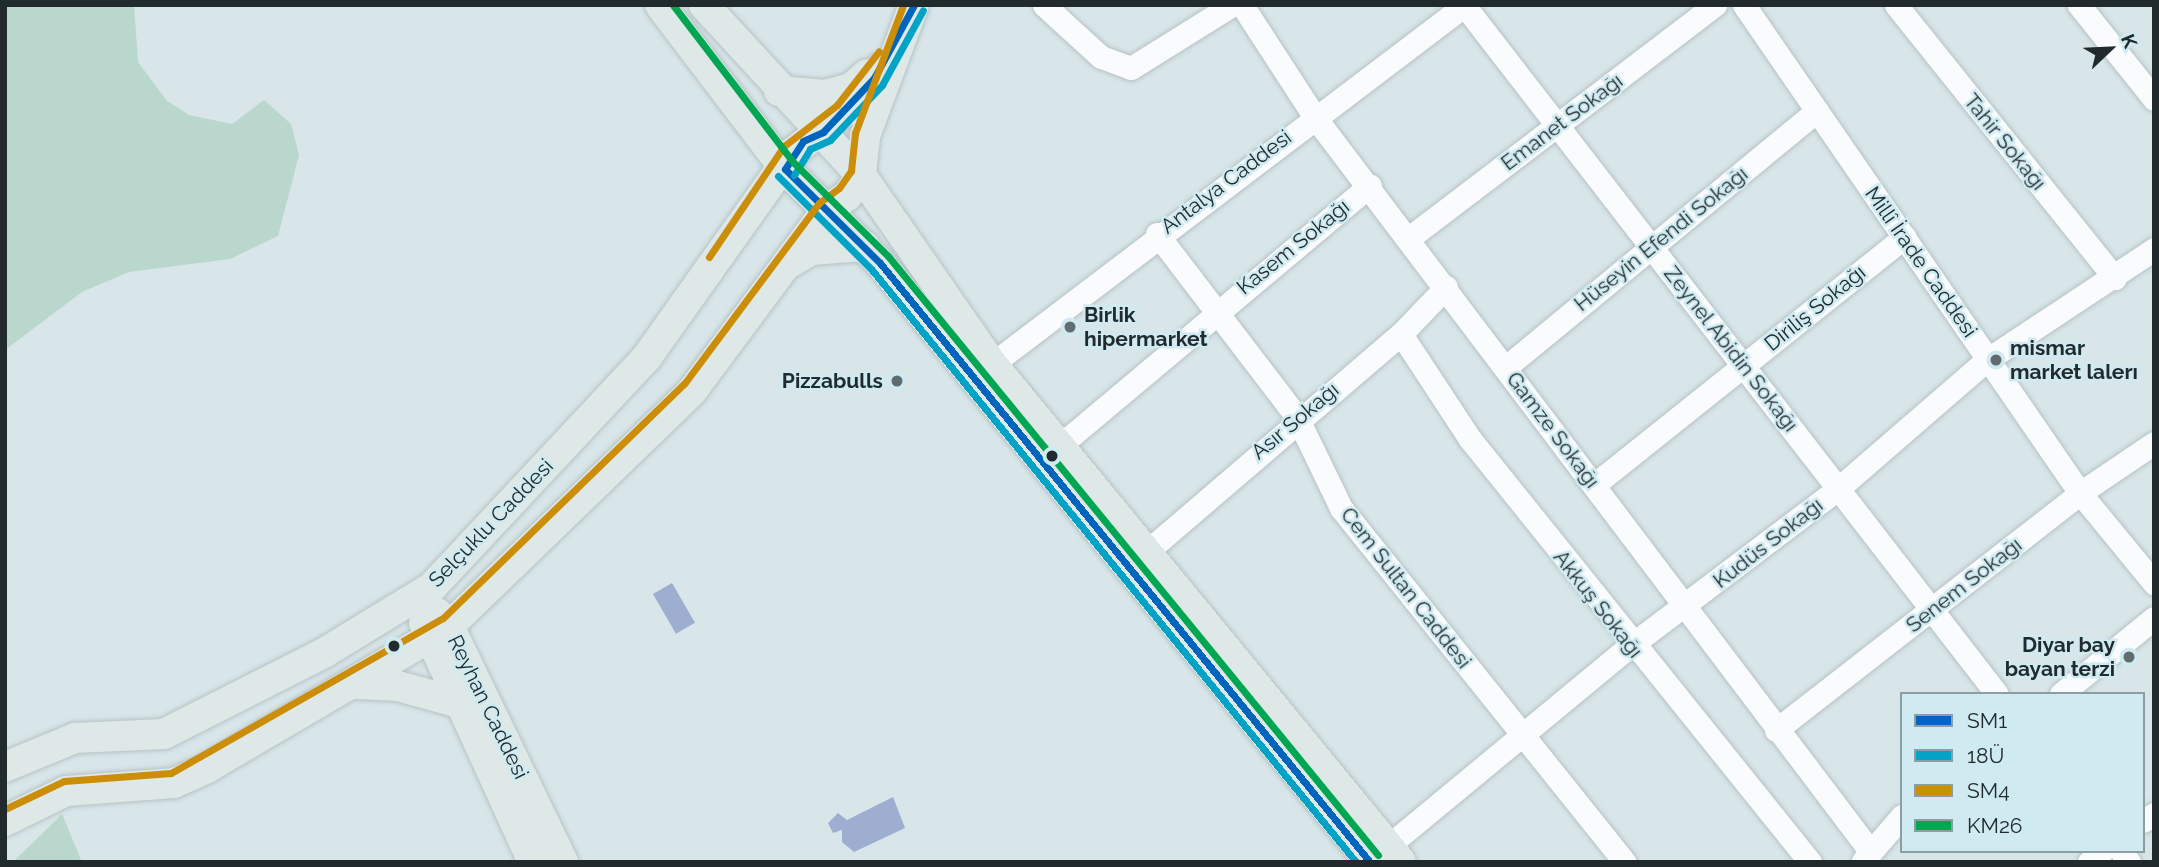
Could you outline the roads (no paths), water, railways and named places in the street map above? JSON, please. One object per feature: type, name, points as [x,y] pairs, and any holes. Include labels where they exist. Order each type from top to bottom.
[{"type":"main road","points":[[660,5],[785,169],[865,246],[1386,857]]},
{"type":"main road","points":[[704,5],[779,91],[823,132],[861,175],[992,365],[1386,857]]},
{"type":"main road","points":[[861,175],[865,136],[914,5]]},
{"type":"main road","points":[[779,91],[825,95],[851,88],[902,36]]},
{"type":"main road","name":"Selçuklu Caddesi","points":[[5,768],[75,738],[163,734],[324,653],[418,595],[647,357],[803,141],[823,132],[902,36]]},
{"type":"main road","name":"Selçuklu Caddesi","points":[[5,821],[66,790],[174,782],[357,684],[438,634],[692,391],[827,209],[847,197],[861,175]]},
{"type":"main road","points":[[788,264],[811,250],[865,246]]},
{"type":"main road","name":"Reyhan Caddesi","points":[[418,595],[564,862]]},
{"type":"main road","name":"Reyhan Caddesi","points":[[438,634],[456,702],[533,862]]},
{"type":"main road","points":[[357,684],[398,686],[456,702]]},
{"type":"street","points":[[1044,5],[1101,57],[1131,68],[1232,5]]},
{"type":"street","name":"Gamze Sokağı","points":[[1241,5],[1314,116],[1370,185],[1688,606],[1866,856]]},
{"type":"street","name":"Antalya Caddesi","points":[[992,365],[1157,234],[1465,5]]},
{"type":"street","name":"Zeynel Abidin Sokağı","points":[[1465,5],[1742,368],[1936,608],[1996,692]]},
{"type":"street","name":"Emanet Sokağı","points":[[1409,238],[1715,5]]},
{"type":"street","name":"Millî İrade Caddesi","points":[[1744,5],[2080,493],[2154,583]]},
{"type":"street","name":"Tahir Sokağı","points":[[1896,5],[2115,278]]},
{"type":"street","points":[[2079,5],[2154,99]]},
{"type":"street","name":"Hüseyin Efendi Sokağı","points":[[1506,367],[1817,111]]},
{"type":"street","name":"Kasem Sokağı","points":[[1058,447],[1215,312],[1370,185]]},
{"type":"street","name":"Cem Sultan Caddesi","points":[[1157,234],[1297,417],[1341,508],[1625,862]]},
{"type":"street","name":"Diriliş Sokağı","points":[[1595,484],[1904,237]]},
{"type":"street","name":"Kudüs Sokağı","points":[[1386,857],[1522,734],[1630,646],[1688,606],[1840,487],[1988,359],[2115,278],[2154,249]]},
{"type":"street","name":"Asır Sokağı","points":[[1144,554],[1297,417],[1401,334],[1446,287]]},
{"type":"street","name":"Akkuş Sokağı","points":[[1401,334],[1469,439],[1630,646],[1810,862]]},
{"type":"street","name":"Senem Sokağı","points":[[1776,730],[1936,608],[2080,493],[2154,443]]},
{"type":"street","points":[[2063,692],[2154,618]]},
{"type":"street","points":[[1866,856],[1900,818]]},
{"type":"water","points":[[672,583],[695,623],[676,634],[653,594]]},
{"type":"water","points":[[893,797],[905,828],[854,852],[842,842],[842,830],[833,833],[828,823],[838,813],[847,820]]},
{"type":"place","name":"Birlik hipermarket","points":[[1070,327]]},
{"type":"place","name":"mismar market lalerı","points":[[1996,360]]},
{"type":"place","name":"Pizzabulls","points":[[897,381]]},
{"type":"place","name":"Diyar bay bayan terzi","points":[[2129,657]]}]
